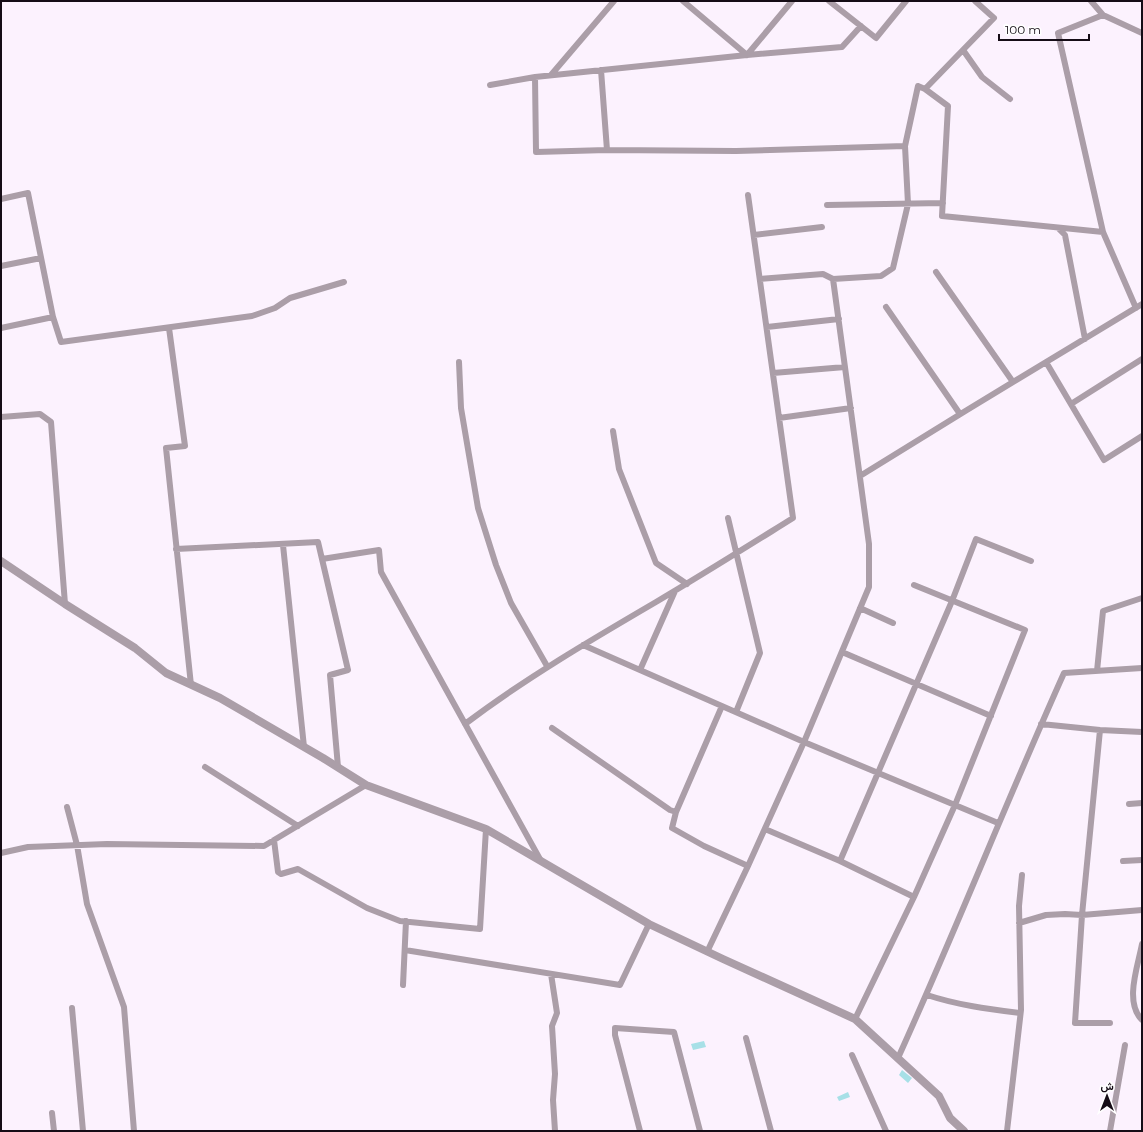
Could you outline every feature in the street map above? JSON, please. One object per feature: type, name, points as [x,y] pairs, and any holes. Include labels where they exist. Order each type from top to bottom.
[{"type":"street","points":[[551,75],[614,1]]},
{"type":"street","points":[[683,1],[747,55]]},
{"type":"street","points":[[747,55],[792,1]]},
{"type":"street","points":[[829,1],[876,38],[906,1]]},
{"type":"street","points":[[1091,1],[1103,15],[1142,33]]},
{"type":"street","points":[[925,90],[994,18],[980,2]]},
{"type":"street","points":[[1103,15],[1058,33],[1103,232],[1136,308]]},
{"type":"street","points":[[490,85],[551,75],[842,47],[861,26]]},
{"type":"street","points":[[963,50],[982,77],[1010,99]]},
{"type":"street","points":[[601,70],[607,150]]},
{"type":"street","points":[[535,77],[536,152],[607,150],[736,151],[905,146]]},
{"type":"street","points":[[760,279],[823,274],[833,279],[881,276],[893,268],[908,204],[905,146],[918,86],[948,106],[942,216],[1103,232]]},
{"type":"street","points":[[1,199],[28,193],[53,317],[61,342],[252,316],[276,308],[290,298],[344,282]]},
{"type":"street","points":[[465,724],[488,706],[547,666],[687,584],[793,518],[748,195]]},
{"type":"street","points":[[827,204],[943,203]]},
{"type":"street","points":[[754,235],[822,227]]},
{"type":"street","points":[[1058,228],[1065,235],[1085,339]]},
{"type":"street","points":[[1,266],[41,258]]},
{"type":"street","points":[[936,272],[1013,382]]},
{"type":"street","points":[[707,952],[804,742],[869,587],[869,544],[833,279]]},
{"type":"street","points":[[860,476],[1142,304]]},
{"type":"street","points":[[886,307],[960,414]]},
{"type":"street","points":[[1,328],[53,317]]},
{"type":"street","points":[[766,327],[838,319]]},
{"type":"street","points":[[169,328],[185,446],[166,448],[191,685]]},
{"type":"street","points":[[1071,404],[1142,359]]},
{"type":"street","points":[[459,362],[461,408],[478,508],[496,565],[512,603],[547,666]]},
{"type":"street","points":[[1046,362],[1104,460],[1142,436]]},
{"type":"street","points":[[773,373],[845,366]]},
{"type":"street","points":[[779,418],[851,408]]},
{"type":"street","points":[[1,417],[40,414],[51,422],[65,604]]},
{"type":"street","points":[[613,431],[619,469],[656,564],[687,584]]},
{"type":"street","points":[[728,518],[760,653],[736,712]]},
{"type":"street","points":[[840,861],[917,684],[976,539],[1031,561]]},
{"type":"street","points":[[176,549],[283,545],[318,542],[348,670],[330,675],[338,767]]},
{"type":"street","points":[[283,545],[304,747]]},
{"type":"street","points":[[322,559],[379,550],[381,572],[542,862]]},
{"type":"street","points":[[1,561],[65,604],[135,648],[166,673],[220,698],[366,785],[486,829],[649,924],[855,1019],[940,1096],[950,1118],[964,1131]]},
{"type":"street","points":[[855,1019],[914,897],[955,805],[1025,630],[914,585]]},
{"type":"street","points":[[640,670],[675,591]]},
{"type":"street","points":[[1097,671],[1103,611],[1142,598]]},
{"type":"street","points":[[860,608],[893,623]]},
{"type":"street","points":[[583,645],[804,742],[998,823]]},
{"type":"street","points":[[842,652],[990,716]]},
{"type":"street","points":[[898,1058],[927,995],[967,902],[998,823],[1064,673],[1142,668]]},
{"type":"street","points":[[722,706],[676,812],[672,828],[704,846],[748,866]]},
{"type":"street","points":[[1041,724],[1100,730],[1142,732]]},
{"type":"street","points":[[552,728],[670,810],[676,812]]},
{"type":"street","points":[[1100,730],[1082,915],[1075,1023],[1110,1023]]},
{"type":"street","points":[[205,767],[298,826]]},
{"type":"street","points":[[1,853],[28,847],[107,844],[264,846],[366,785]]},
{"type":"street","points":[[1129,804],[1142,803]]},
{"type":"street","points":[[67,807],[77,845],[87,904],[124,1008],[134,1131]]},
{"type":"street","points":[[274,840],[278,872],[281,874],[298,869],[367,908],[400,921],[480,929],[486,829]]},
{"type":"street","points":[[765,829],[840,861],[914,897]]},
{"type":"street","points":[[1123,861],[1142,860]]},
{"type":"street","points":[[1007,1131],[1021,1010],[1019,906],[1022,875]]},
{"type":"street","points":[[1019,923],[1046,915],[1082,915],[1142,910]]},
{"type":"street","points":[[404,986],[406,921]]},
{"type":"street","points":[[405,950],[620,986],[649,924]]},
{"type":"street","points":[[1142,944],[1132,994],[1133,1005],[1142,1020]]},
{"type":"street","points":[[551,974],[557,1013],[552,1026],[555,1074],[553,1100],[555,1131]]},
{"type":"street","points":[[927,995],[945,1001],[1020,1013]]},
{"type":"street","points":[[72,1008],[83,1131]]},
{"type":"street","points":[[640,1131],[615,1036],[615,1028],[674,1032],[700,1131]]},
{"type":"street","points":[[746,1038],[771,1131]]},
{"type":"street","points":[[1110,1131],[1125,1044]]},
{"type":"street","points":[[852,1055],[886,1131]]},
{"type":"street","points":[[52,1113],[54,1131]]},
{"type":"water","points":[[704,1041],[706,1047],[693,1050],[691,1044]]},
{"type":"water","points":[[902,1070],[912,1078],[908,1083],[899,1075]]},
{"type":"water","points":[[848,1092],[850,1097],[839,1101],[837,1097]]}]
